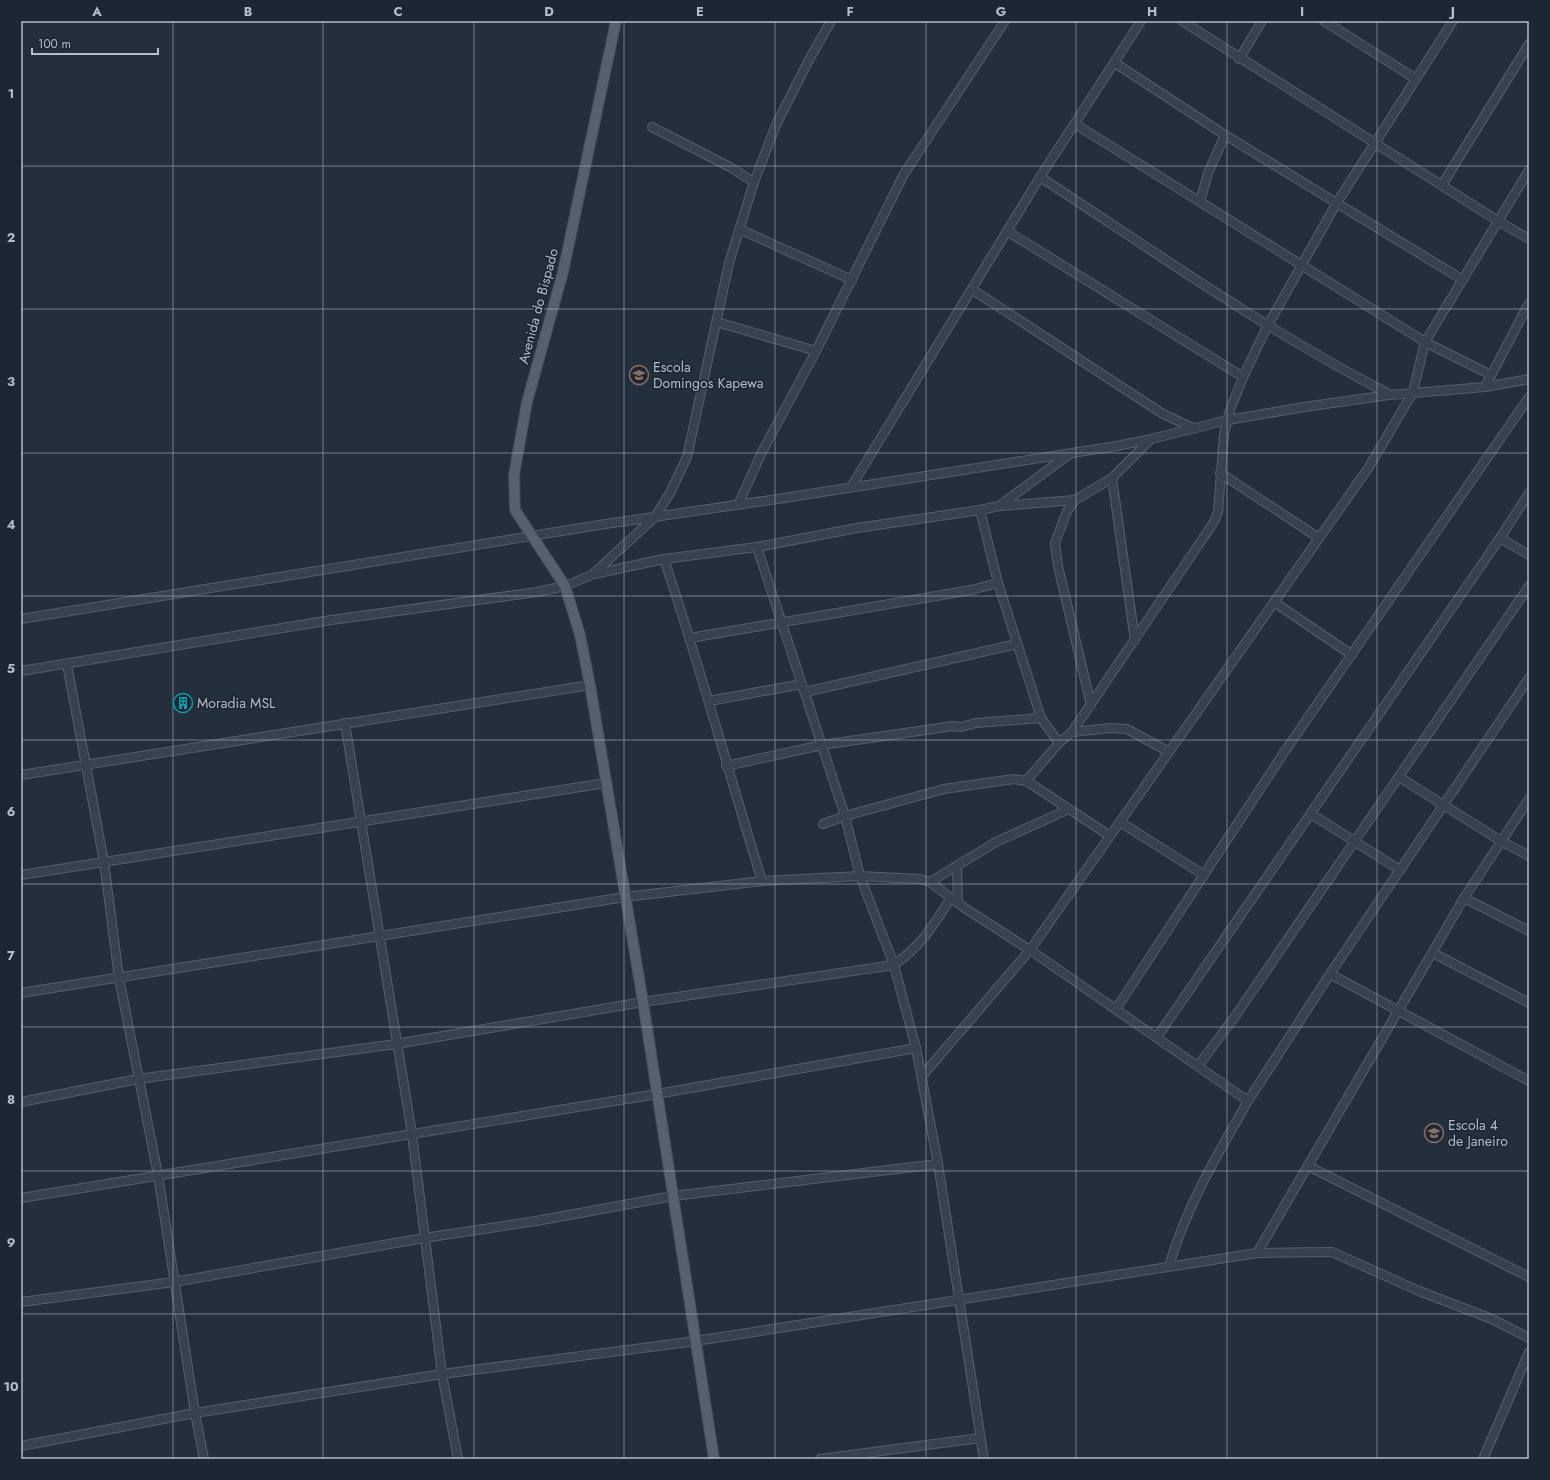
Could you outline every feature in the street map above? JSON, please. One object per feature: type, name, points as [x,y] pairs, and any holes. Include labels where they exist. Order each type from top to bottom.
[{"type":"main road","name":"Avenida do Bispado","points":[[616,21],[611,36],[563,272],[527,402],[514,475],[515,510],[565,586],[580,635],[590,685],[643,1002],[714,1459]]},
{"type":"street","points":[[594,574],[655,517],[670,493],[687,457],[729,263],[754,182],[776,125],[830,21]]},
{"type":"street","points":[[738,505],[778,422],[816,351],[904,174],[1004,21]]},
{"type":"street","points":[[852,487],[973,290],[1006,231],[1141,21]]},
{"type":"street","points":[[1182,21],[1239,59],[1529,239]]},
{"type":"street","points":[[1239,59],[1262,21]]},
{"type":"street","points":[[1324,21],[1416,79]]},
{"type":"street","points":[[1026,781],[1059,743],[1072,732],[1214,522],[1218,512],[1224,434],[1243,377],[1268,326],[1336,204],[1453,21]]},
{"type":"street","points":[[1442,185],[1529,44]]},
{"type":"street","points":[[1115,63],[1225,135],[1463,280]]},
{"type":"street","points":[[1075,124],[1425,342],[1491,375]]},
{"type":"street","points":[[652,127],[730,167],[754,182]]},
{"type":"street","points":[[1200,202],[1208,173],[1225,135]]},
{"type":"street","points":[[922,1076],[1030,950],[1369,467],[1413,392],[1425,342],[1529,170]]},
{"type":"street","points":[[1040,177],[1268,326],[1353,376],[1389,395]]},
{"type":"street","points":[[739,229],[852,280]]},
{"type":"street","points":[[1006,231],[1243,377]]},
{"type":"street","points":[[973,290],[1163,414],[1192,428]]},
{"type":"street","points":[[1485,387],[1529,303]]},
{"type":"street","points":[[716,322],[816,351]]},
{"type":"street","points":[[21,619],[532,536],[1151,440],[1192,428],[1228,420],[1389,395],[1485,387],[1529,379]]},
{"type":"street","points":[[1116,1009],[1285,751],[1529,397]]},
{"type":"street","points":[[21,671],[331,620],[537,592],[565,586],[594,574],[664,559],[757,547],[857,528],[999,506],[1075,500],[1112,478],[1151,440]]},
{"type":"street","points":[[999,506],[1073,451]]},
{"type":"street","points":[[1220,473],[1319,538]]},
{"type":"street","points":[[1112,478],[1135,640]]},
{"type":"street","points":[[1157,1037],[1312,814],[1529,493]]},
{"type":"street","points":[[1075,500],[1068,511],[1055,544],[1058,566],[1091,705]]},
{"type":"street","points":[[980,510],[998,583],[1041,718],[1059,743]]},
{"type":"street","points":[[1500,538],[1529,555]]},
{"type":"street","points":[[757,547],[845,816],[860,876],[894,965],[916,1048],[938,1164],[984,1459]]},
{"type":"street","points":[[664,559],[690,638],[709,701],[726,766],[762,881]]},
{"type":"street","points":[[690,638],[971,590],[998,583]]},
{"type":"street","points":[[1198,1066],[1236,1015],[1529,586]]},
{"type":"street","points":[[1274,602],[1352,654]]},
{"type":"street","points":[[805,692],[1017,644]]},
{"type":"street","points":[[67,664],[104,862],[119,978],[158,1175],[195,1413],[204,1459]]},
{"type":"street","points":[[1169,1266],[1179,1232],[1201,1184],[1248,1101],[1330,974],[1529,678]]},
{"type":"street","points":[[709,701],[802,684]]},
{"type":"street","points":[[21,775],[590,685]]},
{"type":"street","points":[[726,766],[822,745],[953,726],[961,727],[976,723],[1041,718]]},
{"type":"street","points":[[345,723],[381,935],[396,1044],[412,1134],[442,1374],[458,1459]]},
{"type":"street","points":[[1072,732],[1110,728],[1127,729],[1169,752]]},
{"type":"street","points":[[1399,777],[1501,841],[1529,856]]},
{"type":"street","points":[[823,824],[845,816],[944,790],[997,780],[1014,779],[1026,781],[1110,836]]},
{"type":"street","points":[[21,875],[362,823],[606,783]]},
{"type":"street","points":[[1257,1253],[1400,1012],[1464,898],[1529,799]]},
{"type":"street","points":[[930,882],[1003,838],[1069,809]]},
{"type":"street","points":[[1312,814],[1400,870]]},
{"type":"street","points":[[1120,822],[1204,875]]},
{"type":"street","points":[[21,1102],[138,1079],[396,1044],[643,1002],[894,965],[913,951],[928,935],[954,900],[956,866]]},
{"type":"street","points":[[21,993],[625,897],[762,881],[860,876],[920,879],[930,882],[954,900],[1030,950],[1248,1101]]},
{"type":"street","points":[[1464,898],[1529,931]]},
{"type":"street","points":[[1433,953],[1529,1003]]},
{"type":"street","points":[[1330,974],[1529,1081]]},
{"type":"street","points":[[21,1198],[657,1094],[916,1048]]},
{"type":"street","points":[[21,1302],[174,1282],[424,1238],[536,1221],[673,1196],[938,1164]]},
{"type":"street","points":[[1308,1166],[1529,1277]]},
{"type":"street","points":[[21,1446],[195,1413],[442,1374],[696,1341],[1257,1253],[1332,1252],[1419,1291],[1492,1319],[1529,1338]]},
{"type":"street","points":[[1483,1459],[1529,1352]]},
{"type":"street","points":[[820,1459],[980,1438]]},
{"type":"place","name":"Escola Domingos Kapewa","points":[[639,375]]},
{"type":"place","name":"Moradia MSL","points":[[183,703]]},
{"type":"place","name":"Escola 4 de Janeiro","points":[[1434,1133]]}]
